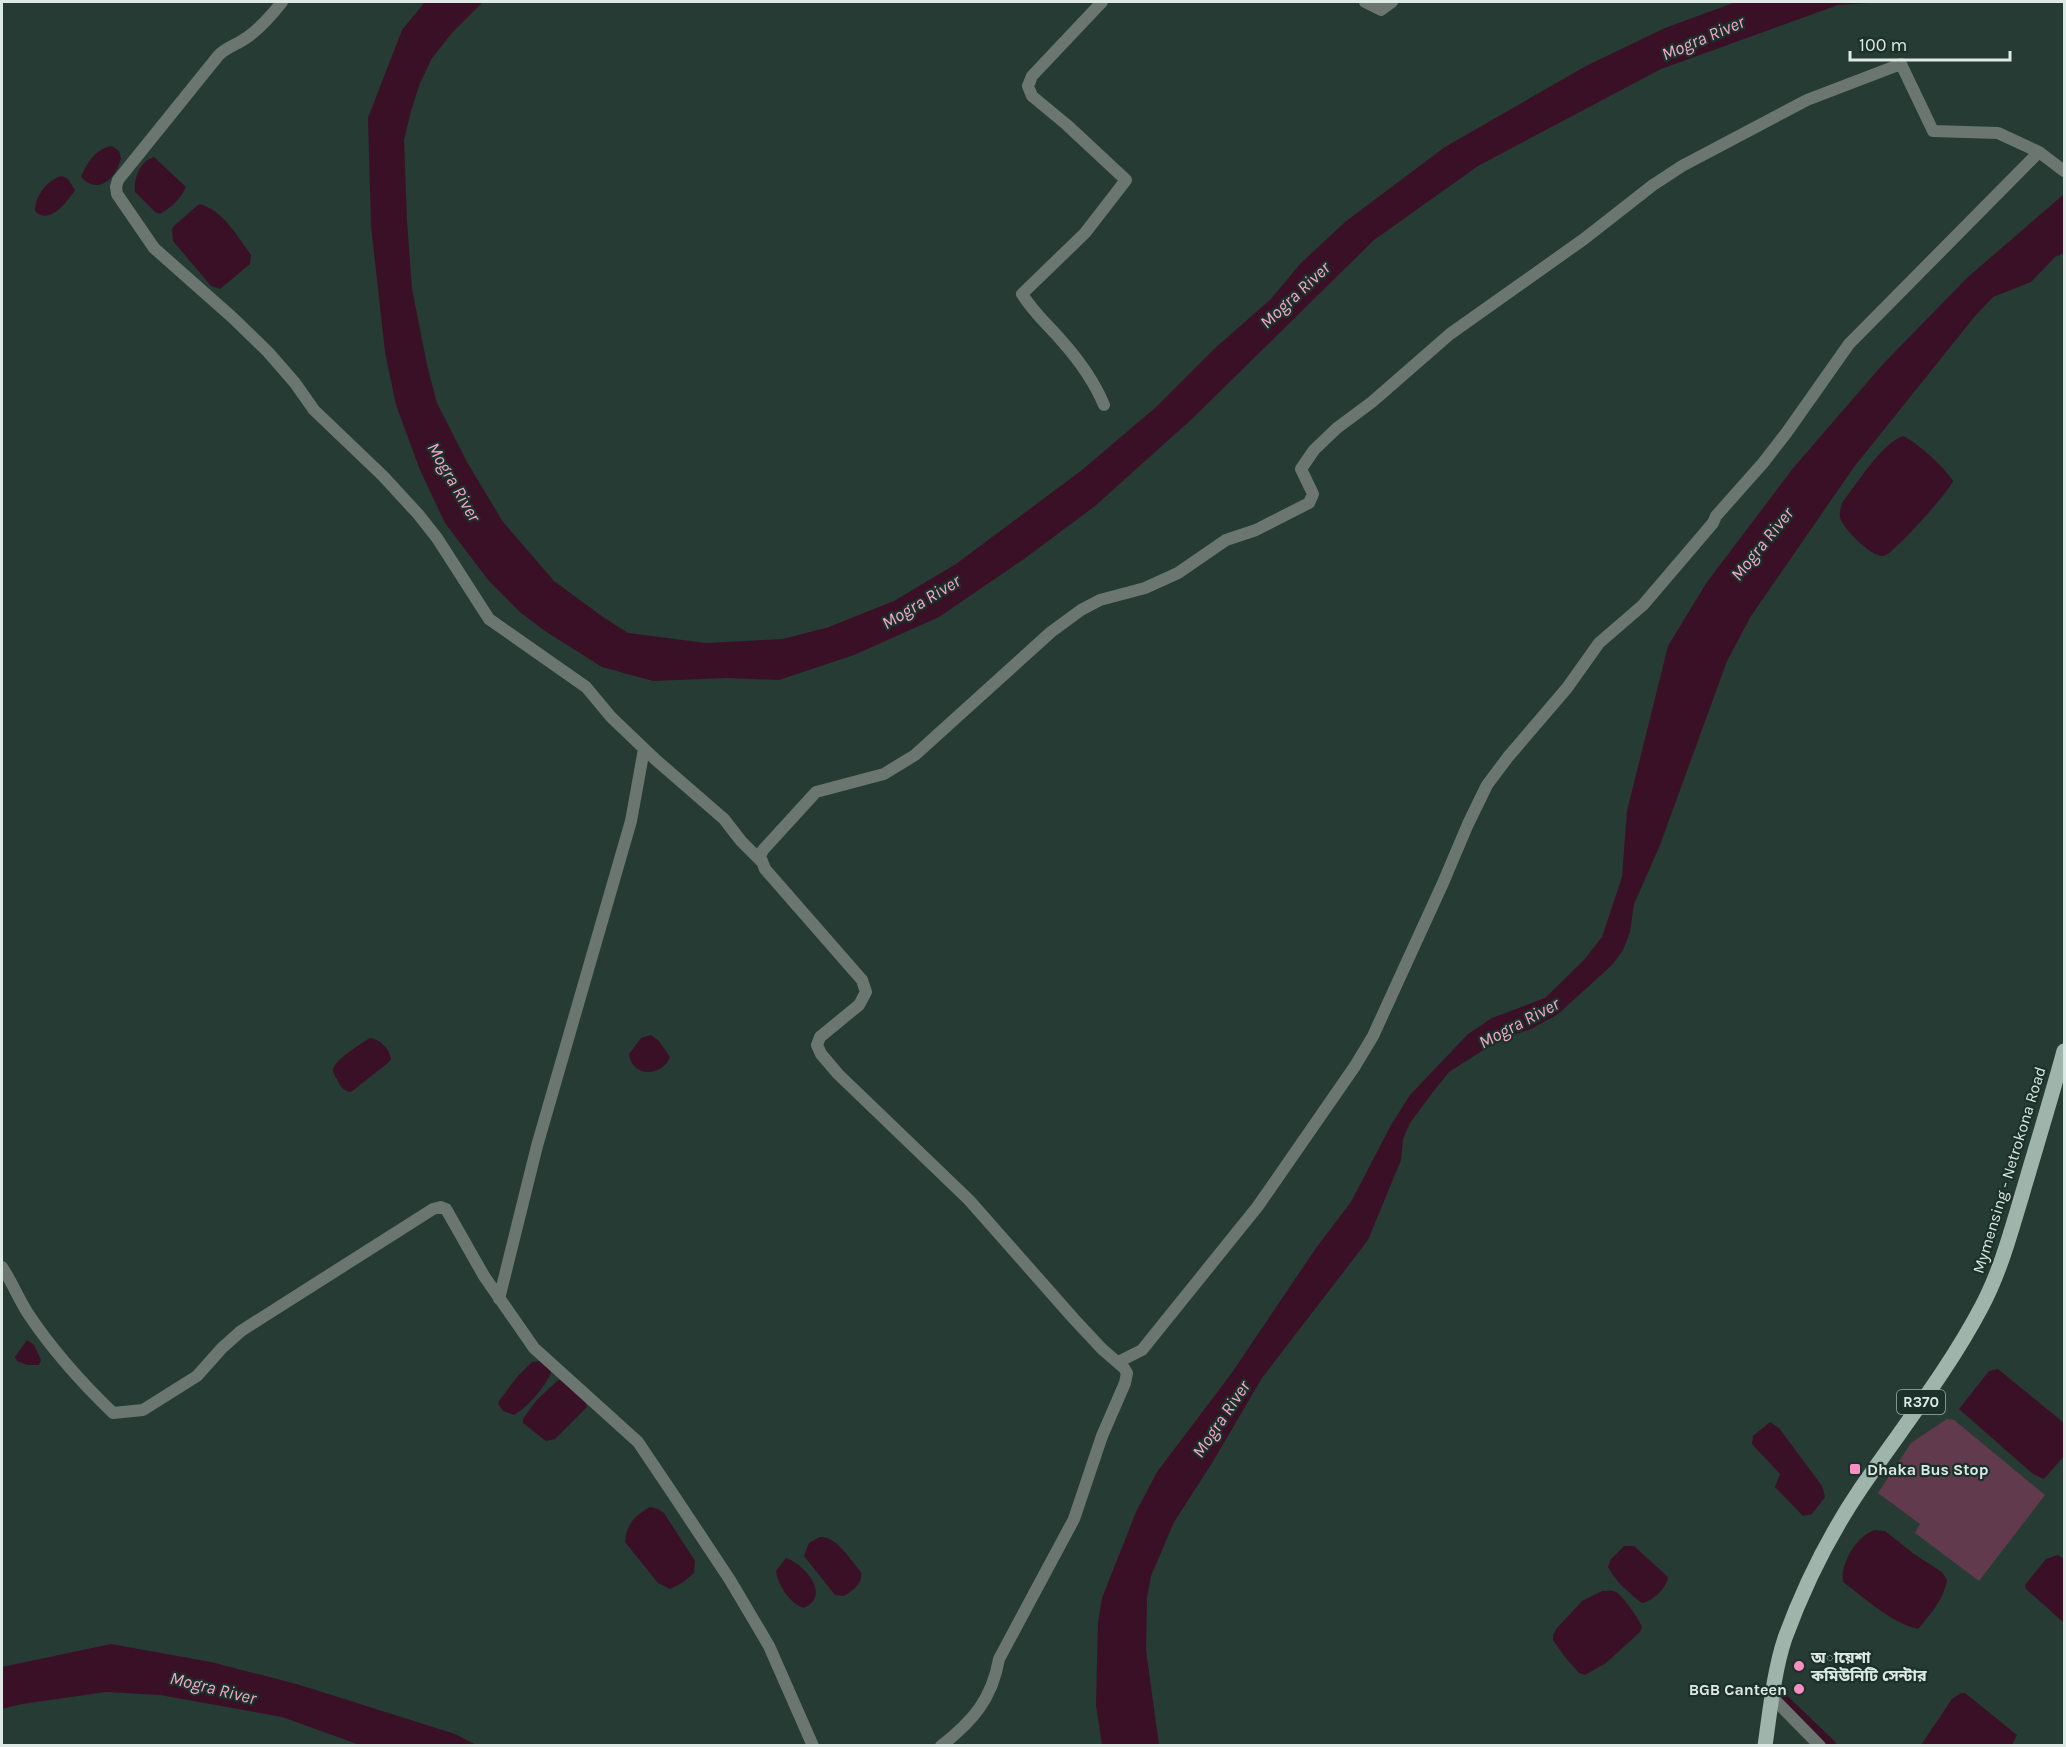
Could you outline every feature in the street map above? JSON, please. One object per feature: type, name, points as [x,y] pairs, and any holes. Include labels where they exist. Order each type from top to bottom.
[{"type":"main road","name":"Mymensing - Netrokona Road","points":[[1765,1746],[1772,1697],[1784,1641],[1803,1593],[1827,1545],[1859,1491],[1958,1348],[1993,1283],[2017,1212],[2064,1051]]},
{"type":"street","points":[[282,2],[267,20],[244,40],[224,50],[218,56],[118,180],[117,194],[154,248],[268,352],[295,383],[314,410],[383,476],[418,514],[437,538],[489,619],[586,687],[611,717],[644,749],[724,819],[761,861],[765,869],[862,980],[866,992],[859,1005],[820,1037],[817,1045],[821,1054],[838,1074],[969,1200],[1095,1342],[1127,1372],[1125,1383],[1102,1436],[1074,1519],[999,1659],[985,1702],[962,1729],[941,1746]]},
{"type":"street","points":[[1102,2],[1032,76],[1028,86],[1032,96],[1068,125],[1126,180],[1085,233],[1022,294],[1034,312],[1062,341],[1082,367],[1097,388],[1104,405]]},
{"type":"street","points":[[1365,2],[1381,10],[1392,2]]},
{"type":"street","points":[[761,861],[760,856],[763,850],[816,792],[884,774],[915,755],[1051,632],[1081,610],[1100,600],[1145,588],[1178,573],[1226,540],[1256,530],[1309,503],[1313,494],[1301,469],[1314,450],[1337,428],[1372,402],[1450,334],[1682,166],[1807,100],[1901,64],[1933,131],[1998,133],[2039,152],[2064,171]]},
{"type":"street","points":[[1118,1362],[1142,1350],[1258,1206],[1355,1066],[1373,1036],[1487,785],[1508,757],[1567,688],[1599,643],[1643,605],[1763,463],[1849,344],[2039,152]]},
{"type":"street","points":[[499,1299],[537,1146],[631,821],[644,749]]},
{"type":"street","points":[[2,1267],[27,1313],[48,1342],[90,1390],[113,1413],[143,1410],[197,1376],[241,1331],[438,1207],[446,1209],[499,1299],[534,1348],[638,1442],[730,1580],[769,1646],[813,1746]]},
{"type":"street","points":[[1772,1697],[1820,1746]]},
{"type":"shaded area","points":[[1947,1419],[1954,1420],[2045,1495],[1979,1581],[1915,1533],[1920,1524],[1878,1493],[1911,1443]]},
{"type":"water","name":"Mogra River","points":[[425,2],[483,2],[452,33],[432,58],[420,83],[404,140],[412,289],[437,403],[467,462],[503,522],[554,581],[628,633],[706,643],[783,639],[829,627],[894,601],[956,564],[1082,470],[1155,408],[1214,349],[1271,299],[1300,264],[1345,222],[1445,147],[1586,66],[1665,28],[1736,2],[1887,2],[1838,5],[1661,69],[1478,166],[1374,240],[1193,418],[1095,506],[1024,559],[939,617],[854,655],[779,680],[727,678],[653,681],[602,667],[521,613],[489,581],[445,523],[420,470],[396,405],[385,352],[371,226],[368,118],[402,30]]},
{"type":"water","points":[[112,146],[119,151],[121,158],[111,178],[100,185],[94,185],[81,177],[97,153]]},
{"type":"water","points":[[154,157],[186,187],[182,195],[160,214],[155,212],[135,192],[135,181],[139,171],[145,162]]},
{"type":"water","points":[[62,176],[68,179],[75,190],[57,211],[46,216],[40,215],[35,211],[40,195],[51,181]]},
{"type":"water","name":"Mogra River","points":[[2064,194],[2064,253],[2055,257],[2031,282],[1993,297],[1975,316],[1854,467],[1751,616],[1727,661],[1660,845],[1634,904],[1630,932],[1623,950],[1612,965],[1558,1014],[1531,1029],[1507,1037],[1449,1072],[1410,1123],[1403,1139],[1401,1160],[1368,1240],[1262,1378],[1174,1522],[1151,1576],[1147,1597],[1146,1650],[1159,1745],[1102,1745],[1096,1705],[1098,1623],[1102,1598],[1136,1512],[1157,1472],[1231,1374],[1316,1248],[1351,1202],[1391,1125],[1410,1095],[1468,1034],[1492,1018],[1545,998],[1584,960],[1602,937],[1622,877],[1627,811],[1668,646],[1707,582],[1794,467],[1884,363],[1968,277]]},
{"type":"water","points":[[199,204],[208,207],[222,218],[251,255],[250,264],[220,289],[211,286],[173,241],[174,226]]},
{"type":"water","points":[[1903,436],[1931,456],[1953,481],[1909,534],[1884,556],[1872,552],[1852,535],[1842,522],[1840,510],[1842,503],[1878,456],[1895,440]]},
{"type":"water","points":[[651,1035],[659,1041],[670,1057],[661,1068],[648,1072],[641,1071],[631,1062],[629,1054],[641,1038]]},
{"type":"water","points":[[370,1038],[384,1045],[391,1059],[351,1092],[346,1091],[335,1075],[334,1066],[348,1052]]},
{"type":"water","points":[[27,1340],[34,1345],[41,1360],[39,1365],[27,1365],[17,1361],[15,1357]]},
{"type":"water","points":[[541,1361],[551,1369],[551,1373],[540,1391],[514,1415],[503,1411],[498,1404],[499,1401],[517,1377],[532,1362]]},
{"type":"water","points":[[1998,1369],[2064,1423],[2064,1456],[2044,1479],[2033,1474],[1959,1409],[1989,1371]]},
{"type":"water","points":[[558,1380],[585,1402],[587,1407],[555,1439],[546,1441],[523,1423],[523,1419],[536,1401]]},
{"type":"water","points":[[1770,1422],[1779,1428],[1822,1486],[1825,1497],[1812,1514],[1803,1516],[1775,1487],[1780,1474],[1752,1444],[1753,1436]]},
{"type":"water","points":[[650,1507],[664,1513],[695,1561],[694,1573],[670,1589],[658,1583],[625,1542],[627,1530],[632,1521]]},
{"type":"water","points":[[1874,1530],[1885,1531],[1942,1572],[1947,1580],[1940,1600],[1918,1629],[1888,1616],[1843,1582],[1844,1567],[1855,1545]]},
{"type":"water","points":[[820,1537],[832,1540],[838,1545],[861,1572],[859,1583],[844,1596],[835,1595],[804,1556],[809,1543]]},
{"type":"water","points":[[1624,1546],[1634,1546],[1668,1577],[1662,1590],[1646,1602],[1642,1603],[1628,1591],[1608,1567],[1611,1559]]},
{"type":"water","points":[[2058,1555],[2064,1559],[2064,1623],[2026,1589],[2025,1585],[2046,1559]]},
{"type":"water","points":[[786,1558],[807,1573],[815,1588],[816,1596],[804,1608],[790,1598],[782,1588],[777,1576],[776,1571]]},
{"type":"water","points":[[1602,1591],[1616,1592],[1631,1608],[1642,1627],[1640,1632],[1606,1663],[1585,1675],[1579,1673],[1565,1657],[1553,1640],[1553,1635],[1582,1601]]},
{"type":"water","name":"Mogra River","points":[[111,1644],[211,1662],[300,1685],[455,1734],[476,1745],[360,1745],[282,1717],[160,1695],[106,1692],[2,1709],[2,1667]]},
{"type":"water","points":[[1965,1693],[2017,1735],[2012,1745],[1921,1745],[1952,1699]]},
{"type":"waterway","points":[[1783,1700],[1831,1746]]},
{"type":"place","name":"Dhaka Bus Stop","points":[[1855,1469]]},
{"type":"place","name":"অায়েশা কমিউনিটি সেন্টার","points":[[1799,1666]]},
{"type":"place","name":"BGB Canteen","points":[[1799,1689]]}]
